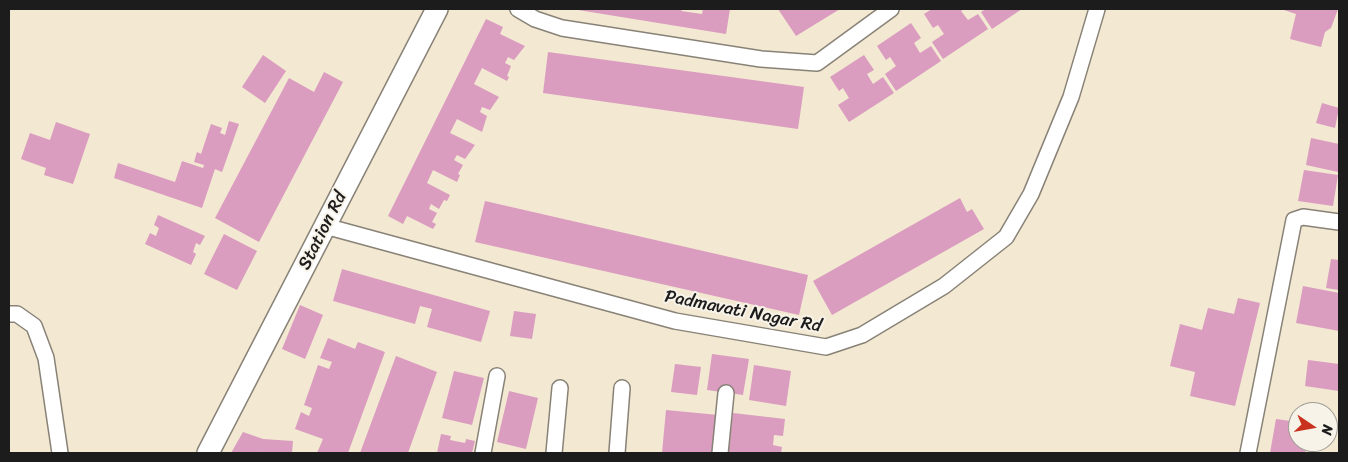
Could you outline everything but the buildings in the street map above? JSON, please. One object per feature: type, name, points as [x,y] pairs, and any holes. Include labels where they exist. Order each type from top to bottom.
[{"type":"main road","name":"Station Rd","points":[[208,453],[437,9]]},
{"type":"street","points":[[518,9],[535,20],[562,28],[761,59],[817,63],[891,9]]},
{"type":"street","name":"Padmavati Nagar Rd","points":[[325,226],[675,321],[826,347],[862,335],[944,286],[1006,237],[1031,194],[1071,97],[1097,9]]},
{"type":"street","points":[[1248,453],[1294,220],[1302,217],[1339,222]]},
{"type":"street","points":[[9,314],[18,314],[34,326],[46,358],[60,453]]},
{"type":"street","points":[[483,453],[497,376]]},
{"type":"street","points":[[554,453],[560,388]]},
{"type":"street","points":[[616,453],[622,388]]},
{"type":"street","points":[[720,453],[726,394]]}]
